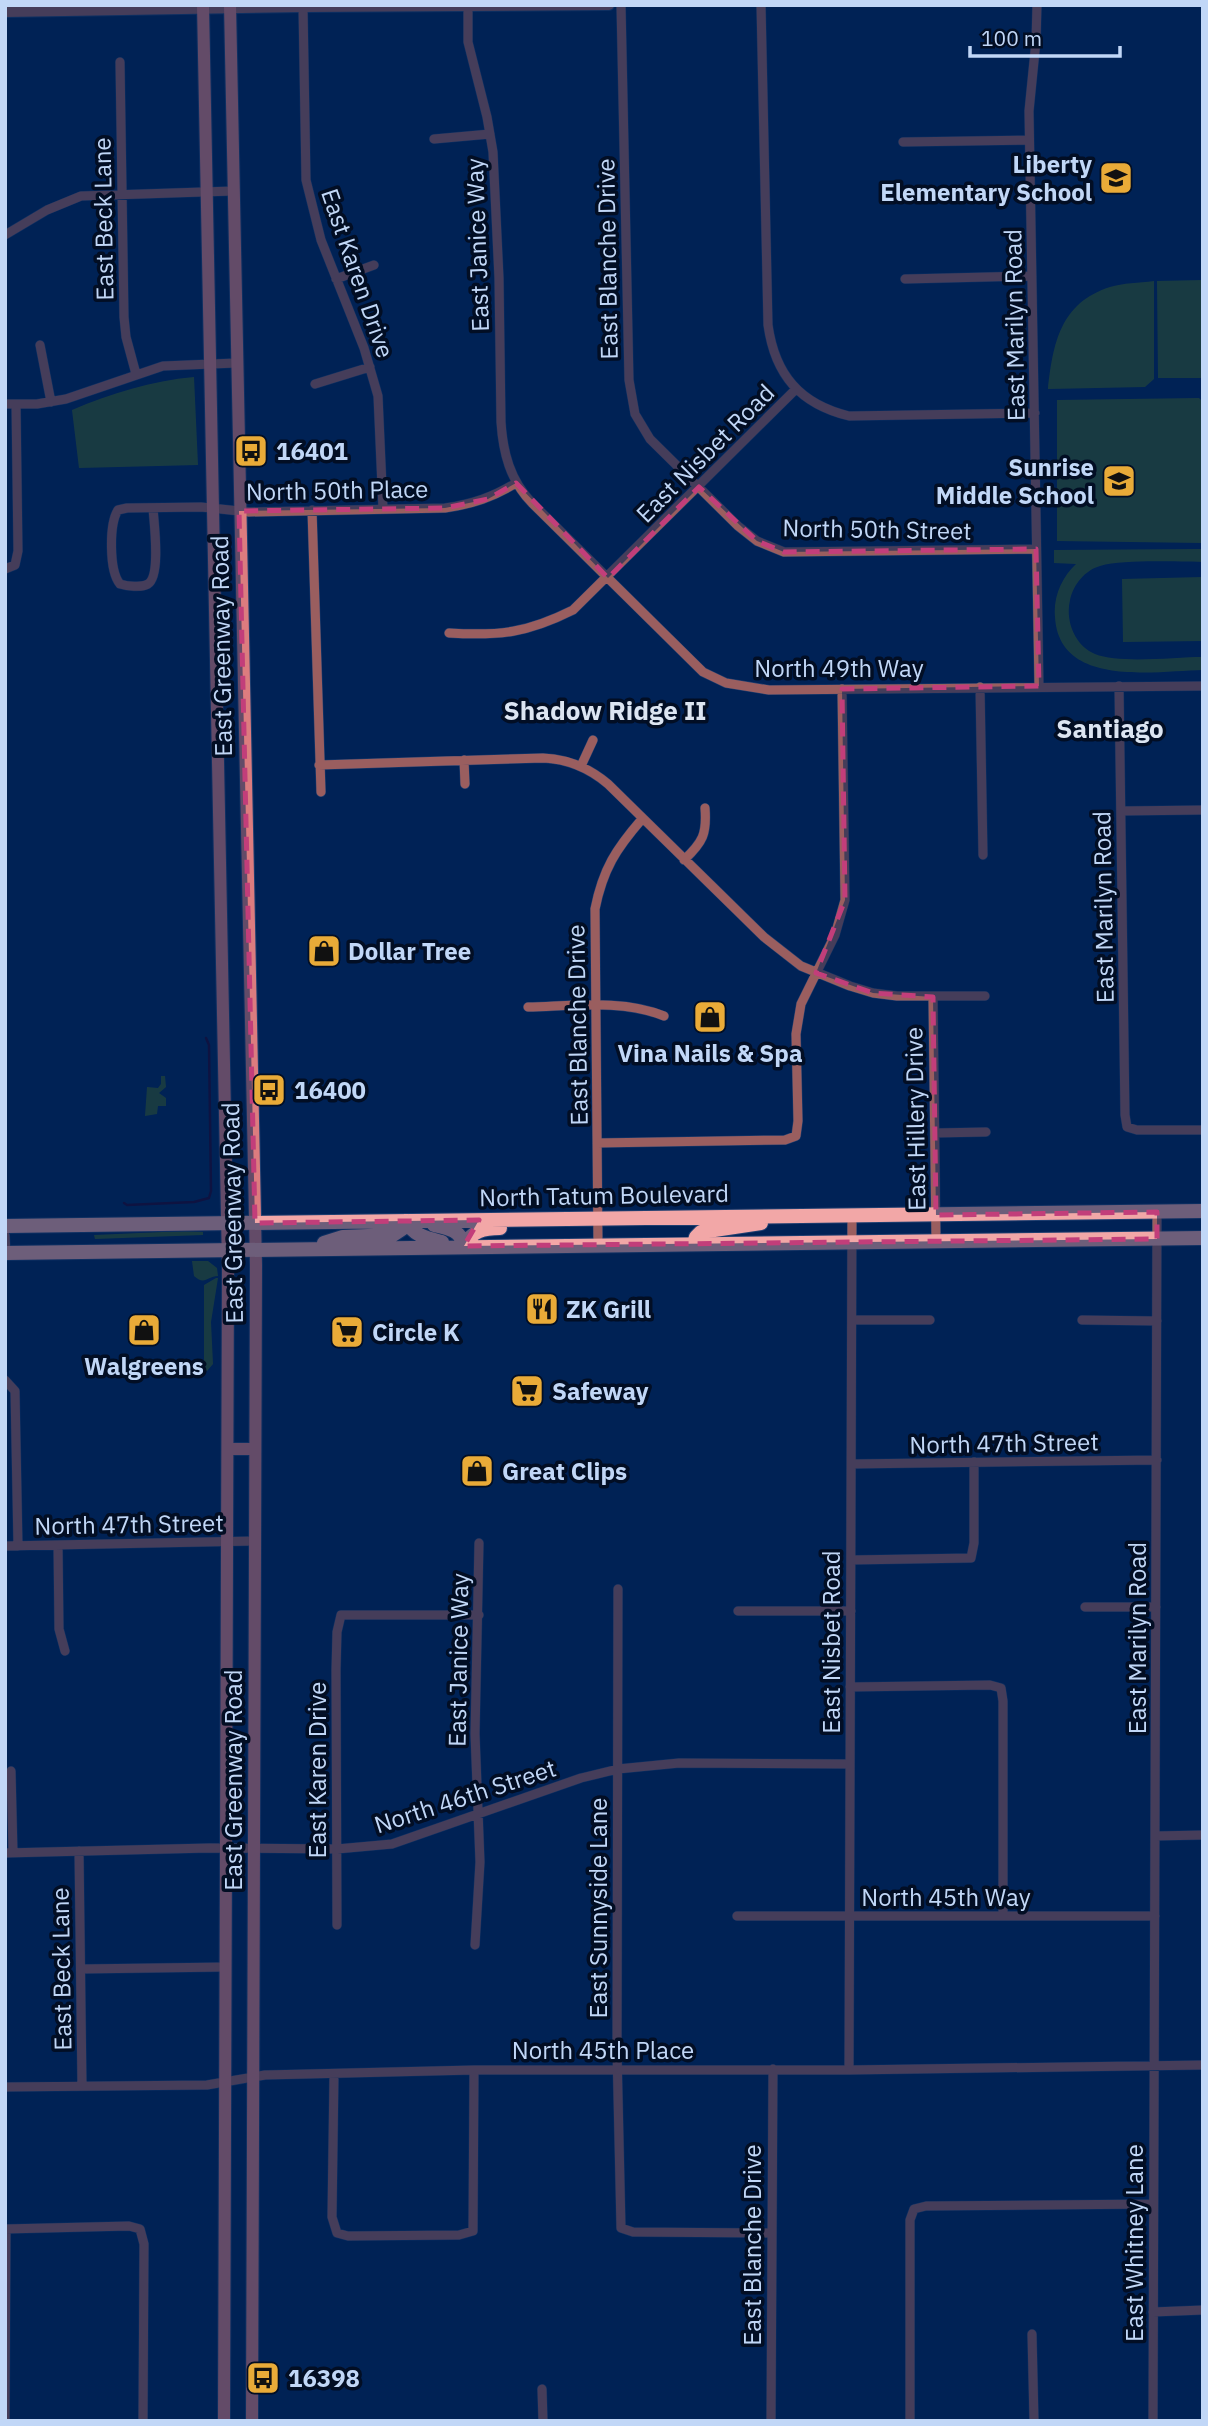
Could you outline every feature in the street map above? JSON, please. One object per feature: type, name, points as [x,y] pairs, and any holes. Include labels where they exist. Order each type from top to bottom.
[{"type":"main road","name":"East Greenway Road","points":[[203,7],[228,1223],[224,2421]]},
{"type":"main road","name":"East Greenway Road","points":[[230,7],[255,1223],[252,2421]]},
{"type":"main road","name":"North Tatum Boulevard","points":[[5,1226],[1203,1211]]},
{"type":"main road","points":[[694,1244],[701,1232],[756,1224],[780,1216]]},
{"type":"main road","points":[[464,1246],[469,1236],[482,1229],[574,1227],[598,1218]]},
{"type":"main road","points":[[305,1248],[343,1237],[393,1235],[402,1229],[406,1221],[455,1231],[460,1235],[464,1246]]},
{"type":"main road","name":"North Tatum Boulevard","points":[[5,1253],[1203,1238]]},
{"type":"main road","points":[[228,1449],[254,1449]]},
{"type":"street","points":[[5,12],[203,7],[609,5]]},
{"type":"street","name":"East Blanche Drive","points":[[621,5],[628,380],[631,399],[640,425],[650,439],[699,487]]},
{"type":"street","name":"East Nisbet Road","points":[[449,634],[522,631],[573,610],[796,389],[777,363],[768,325],[761,5]]},
{"type":"street","name":"East Marilyn Road","points":[[1037,5],[1028,111],[1039,686]]},
{"type":"street","name":"East Janice Way","points":[[468,6],[470,50],[490,134],[499,278],[503,443],[516,483]]},
{"type":"street","name":"East Karen Drive","points":[[303,7],[306,180],[321,240],[370,367],[378,396],[383,509]]},
{"type":"street","name":"East Beck Lane","points":[[120,62],[124,317],[126,337],[136,374]]},
{"type":"street","points":[[434,139],[490,134]]},
{"type":"street","points":[[903,142],[1029,140]]},
{"type":"street","points":[[5,235],[65,201],[81,196],[233,191]]},
{"type":"street","points":[[336,279],[374,265]]},
{"type":"street","points":[[905,279],[1032,276]]},
{"type":"street","points":[[40,345],[51,402]]},
{"type":"street","points":[[5,569],[15,565],[18,551],[10,404],[51,402],[87,393],[163,366],[236,363]]},
{"type":"street","points":[[315,384],[370,367]]},
{"type":"street","points":[[796,389],[820,406],[849,416],[1035,413]]},
{"type":"street","name":"North 50th Place","points":[[153,508],[154,575],[148,584],[120,584],[113,569],[112,519],[118,510],[153,508],[239,511],[445,508],[472,505],[516,483]]},
{"type":"street","name":"North 49th Way","points":[[516,483],[532,503],[703,672],[726,683],[769,690],[1203,686]]},
{"type":"street","name":"North 50th Street","points":[[699,487],[737,526],[757,541],[784,552],[1037,549]]},
{"type":"street","points":[[312,510],[321,792]]},
{"type":"street","name":"East Marilyn Road","points":[[1119,686],[1127,1127],[1137,1130],[1203,1130]]},
{"type":"street","points":[[980,687],[983,855]]},
{"type":"street","points":[[597,1143],[785,1140],[796,1136],[796,1034],[801,1004],[835,935],[845,900],[842,689]]},
{"type":"street","points":[[581,766],[593,740]]},
{"type":"street","points":[[319,765],[555,758],[581,766],[602,779],[764,937],[802,966],[873,993],[933,997],[985,996]]},
{"type":"street","points":[[464,760],[465,785]]},
{"type":"street","points":[[684,860],[704,837],[705,808]]},
{"type":"street","points":[[1121,811],[1203,810]]},
{"type":"street","name":"East Blanche Drive","points":[[598,1245],[594,933],[598,891],[616,849],[642,819]]},
{"type":"street","name":"East Hillery Drive","points":[[933,997],[936,1241]]},
{"type":"street","points":[[528,1007],[595,1006],[649,1009],[664,1016]]},
{"type":"street","points":[[934,1133],[986,1132]]},
{"type":"street","name":"East Marilyn Road","points":[[1154,2065],[1157,1212]]},
{"type":"street","name":"East Nisbet Road","points":[[849,2070],[852,1214]]},
{"type":"street","points":[[5,1235],[5,1253]]},
{"type":"street","points":[[852,1320],[930,1320]]},
{"type":"street","points":[[1082,1320],[1157,1321]]},
{"type":"street","points":[[7,1381],[15,1391],[18,1546]]},
{"type":"street","name":"North 47th Street","points":[[851,1464],[1157,1460]]},
{"type":"street","points":[[851,1560],[971,1558],[974,1543],[974,1462]]},
{"type":"street","name":"North 47th Street","points":[[5,1546],[254,1541]]},
{"type":"street","name":"East Janice Way","points":[[475,1945],[480,1862],[475,1734],[479,1543]]},
{"type":"street","points":[[58,1545],[59,1629],[65,1651]]},
{"type":"street","name":"East Sunnyside Lane","points":[[618,1589],[618,2069],[621,2228],[633,2232],[771,2233]]},
{"type":"street","points":[[1085,1607],[1156,1607]]},
{"type":"street","points":[[738,1611],[851,1611]]},
{"type":"street","name":"East Karen Drive","points":[[337,1924],[336,1670],[337,1632],[341,1615],[479,1615]]},
{"type":"street","points":[[850,1687],[990,1685],[1001,1688],[1003,1916]]},
{"type":"street","name":"North 46th Street","points":[[9,1852],[337,1849],[392,1844],[581,1778],[618,1769],[679,1763],[850,1764]]},
{"type":"street","points":[[9,1852],[10,1771]]},
{"type":"street","points":[[1155,1836],[1203,1835]]},
{"type":"street","name":"East Beck Lane","points":[[79,1851],[82,2086]]},
{"type":"street","name":"North 45th Way","points":[[737,1916],[1155,1916]]},
{"type":"street","points":[[81,1969],[225,1967]]},
{"type":"street","name":"East Whitney Lane","points":[[1153,2421],[1154,2065]]},
{"type":"street","name":"North 45th Place","points":[[5,2087],[207,2085],[265,2075],[474,2070],[849,2070],[1203,2065]]},
{"type":"street","name":"East Blanche Drive","points":[[771,2421],[772,2069]]},
{"type":"street","points":[[334,2074],[332,2217],[337,2233],[348,2236],[445,2235],[473,2231],[474,2070]]},
{"type":"street","points":[[910,2421],[910,2220],[914,2209],[926,2206],[1153,2204]]},
{"type":"street","points":[[5,2421],[6,2229],[129,2226],[140,2229],[144,2244],[143,2421]]},
{"type":"street","points":[[1153,2312],[1203,2310]]},
{"type":"street","points":[[1032,2334],[1034,2421]]},
{"type":"street","points":[[542,2389],[543,2421]]},
{"type":"highlighted area","points":[[516,483],[608,578],[699,487],[757,541],[784,552],[1036,549],[1039,686],[842,689],[845,900],[816,973],[873,993],[933,997],[936,1215],[1157,1212],[1157,1239],[464,1246],[479,1220],[255,1223],[239,511],[445,508],[488,499]]},
{"type":"green space","points":[[1203,280],[1203,378],[1158,378],[1157,281]]},
{"type":"green space","points":[[1154,281],[1154,379],[1145,387],[1048,389],[1053,356],[1062,327],[1080,303],[1110,287]]},
{"type":"green space","points":[[194,377],[198,465],[79,468],[72,410],[132,389],[162,381]]},
{"type":"green space","points":[[1199,398],[1203,402],[1203,543],[1057,541],[1057,400]]},
{"type":"green space","points":[[1203,549],[1203,562],[1136,562],[1095,568],[1077,584],[1072,594],[1069,616],[1077,639],[1095,654],[1118,659],[1203,657],[1203,670],[1112,670],[1091,665],[1073,655],[1061,640],[1055,617],[1055,602],[1063,581],[1076,564],[1054,563],[1054,550]]},
{"type":"green space","points":[[1203,577],[1203,641],[1123,642],[1122,579]]},
{"type":"green space","points":[[161,1076],[165,1076],[166,1087],[159,1093],[166,1098],[166,1106],[158,1106],[157,1114],[145,1116],[147,1087],[158,1088]]},
{"type":"green space","points":[[203,1232],[203,1235],[95,1239],[94,1235]]},
{"type":"green space","points":[[192,1261],[208,1261],[217,1268],[218,1276],[198,1279],[194,1276]]},
{"type":"green space","points":[[216,1278],[211,1322],[213,1364],[207,1371],[197,1371],[198,1367],[204,1367],[204,1285]]},
{"type":"waterway","points":[[124,1203],[194,1202],[209,1198],[209,1045],[206,1038]]},
{"type":"place","name":"Liberty Elementary School","points":[[1116,178]]},
{"type":"place","name":"16401","points":[[251,451]]},
{"type":"place","name":"Sunrise Middle School","points":[[1119,481]]},
{"type":"place","name":"Dollar Tree","points":[[324,951]]},
{"type":"place","name":"Vina Nails & Spa","points":[[710,1017]]},
{"type":"place","name":"16400","points":[[269,1090]]},
{"type":"place","name":"ZK Grill","points":[[542,1309]]},
{"type":"place","name":"Walgreens","points":[[144,1330]]},
{"type":"place","name":"Circle K","points":[[347,1332]]},
{"type":"place","name":"Safeway","points":[[527,1391]]},
{"type":"place","name":"Great Clips","points":[[477,1471]]},
{"type":"place","name":"16398","points":[[263,2378]]},
{"type":"district","name":"Shadow Ridge II","points":[[605,710]]},
{"type":"district","name":"Santiago","points":[[1110,728]]}]
